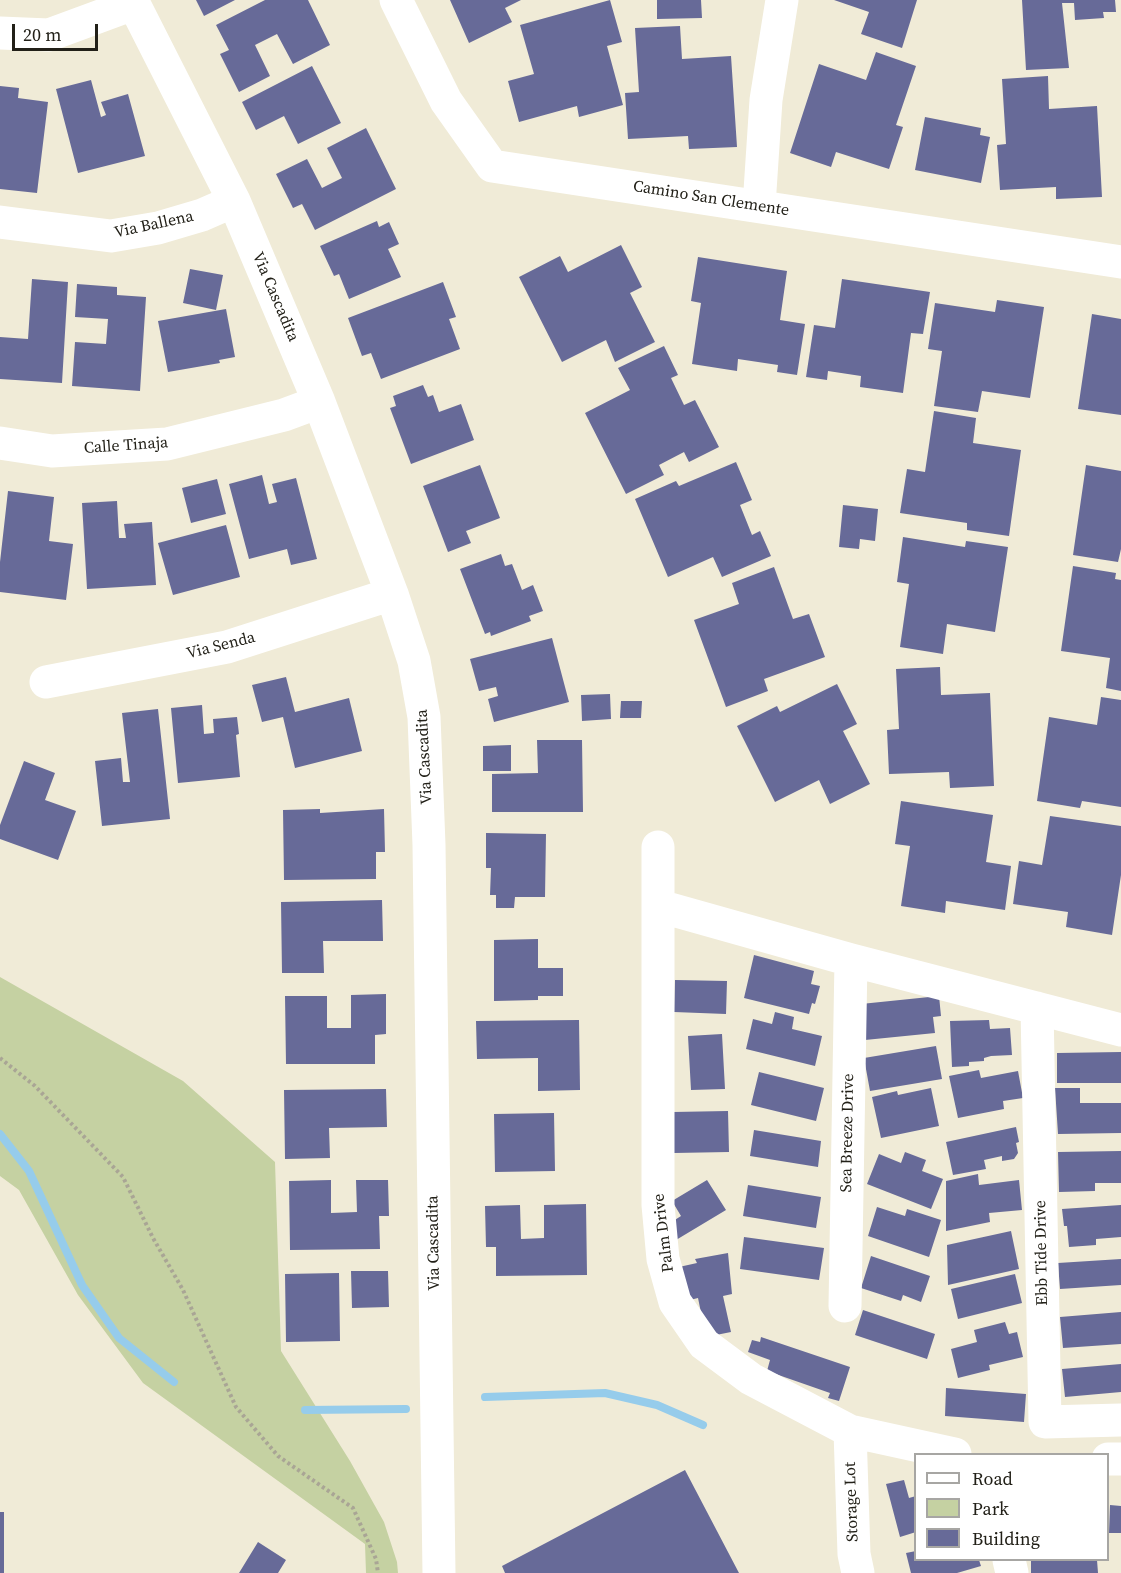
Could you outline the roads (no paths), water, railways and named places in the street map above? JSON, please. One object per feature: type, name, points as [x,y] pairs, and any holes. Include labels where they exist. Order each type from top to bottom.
[{"type":"street","name":"Camino San Clemente","points":[[396,0],[446,101],[492,166],[1121,262]]},
{"type":"street","points":[[759,206],[766,100],[782,0]]},
{"type":"street","points":[[0,33],[49,35],[132,2]]},
{"type":"street","name":"Via Cascadita","points":[[132,2],[234,201],[319,402],[392,594],[414,661],[424,717],[429,845],[439,1573]]},
{"type":"street","name":"Via Ballena","points":[[0,222],[111,236],[158,228],[201,215],[234,201]]},
{"type":"street","name":"Calle Tinaja","points":[[0,443],[52,451],[167,444],[284,415],[319,402]]},
{"type":"street","name":"Via Senda","points":[[46,682],[227,647],[392,594]]},
{"type":"street","name":"Palm Drive","points":[[658,847],[658,1205],[663,1259],[675,1302],[704,1344],[751,1379],[850,1431],[946,1453]]},
{"type":"street","points":[[659,906],[851,960],[1121,1030]]},
{"type":"street","name":"Sea Breeze Drive","points":[[845,1306],[851,960]]},
{"type":"street","name":"Ebb Tide Drive","points":[[1037,1008],[1046,1422],[1121,1420]]},
{"type":"street","name":"Storage Lot","points":[[850,1431],[854,1554],[858,1573]]},
{"type":"waterway","points":[[0,1134],[29,1171],[82,1285],[119,1338],[174,1382]]},
{"type":"waterway","points":[[485,1397],[605,1393],[657,1405],[703,1425]]},
{"type":"waterway","points":[[305,1410],[406,1409]]}]
